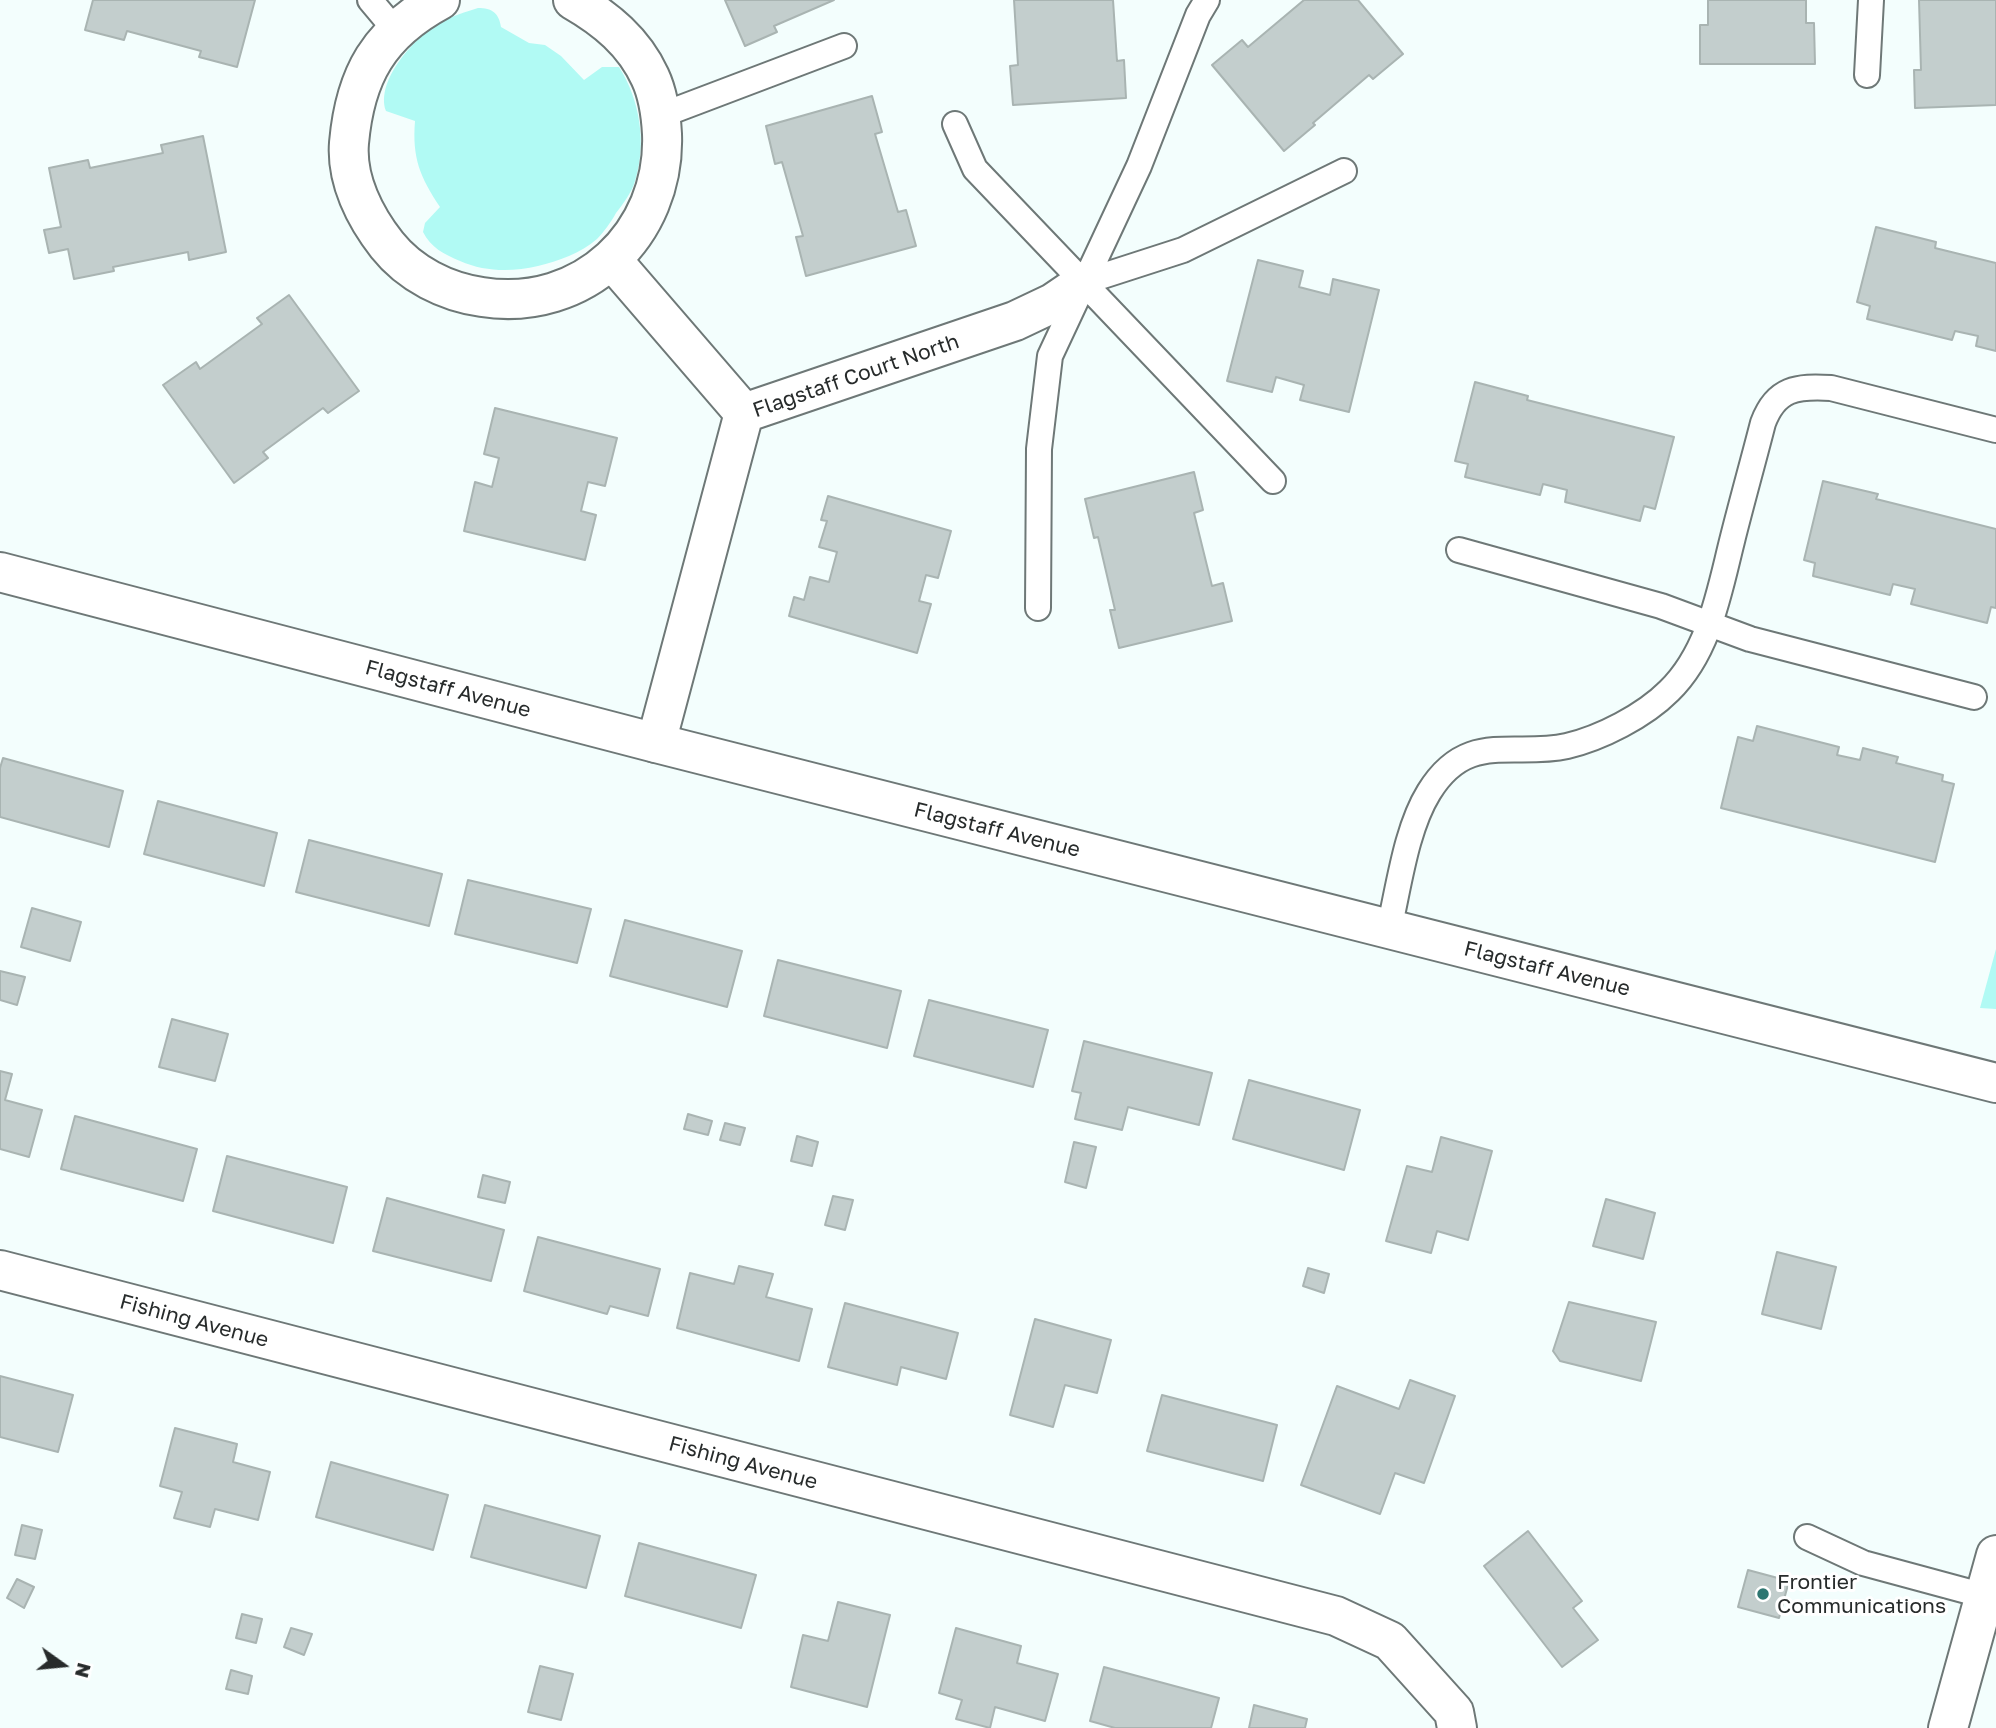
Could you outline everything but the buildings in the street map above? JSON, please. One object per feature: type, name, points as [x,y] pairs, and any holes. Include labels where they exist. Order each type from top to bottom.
[{"type":"street","points":[[440,0],[416,13],[386,40],[365,73],[352,110],[348,150],[355,189],[371,225],[396,256],[428,279],[464,295],[503,301],[542,296],[579,282],[612,260],[637,230],[655,194],[663,155],[662,115],[650,78],[630,44],[586,3]]},
{"type":"street","points":[[612,260],[744,413]]},
{"type":"street","name":"Flagstaff Court North","points":[[656,743],[744,413],[1015,321],[1053,303],[1084,282]]},
{"type":"street","name":"Flagstaff Avenue","points":[[0,572],[656,743],[1996,1083]]},
{"type":"street","name":"Fishing Avenue","points":[[0,1270],[1336,1616],[1390,1640],[1455,1720]]},
{"type":"street","points":[[1948,1728],[1996,1555]]},
{"type":"lane","points":[[370,0],[396,32]]},
{"type":"lane","points":[[1038,608],[1039,449],[1050,356],[1139,166],[1198,15],[1208,0]]},
{"type":"lane","points":[[1867,75],[1871,0]]},
{"type":"lane","points":[[662,115],[844,46]]},
{"type":"lane","points":[[955,124],[975,169],[1273,481]]},
{"type":"lane","points":[[1084,282],[1183,250],[1344,172]]},
{"type":"lane","points":[[1389,929],[1415,824],[1429,792],[1444,772],[1468,754],[1495,749],[1565,746],[1602,735],[1636,716],[1669,691],[1692,663],[1711,623],[1770,404],[1787,392],[1809,387],[1831,388],[1996,430]]},
{"type":"lane","points":[[1459,550],[1661,606],[1750,639],[1974,697]]},
{"type":"lane","points":[[1807,1537],[1863,1563],[1985,1596]]},
{"type":"shaded area","points":[[478,8],[494,12],[501,27],[529,43],[545,45],[561,56],[584,80],[602,67],[619,67],[636,108],[641,152],[635,181],[627,198],[605,230],[591,244],[569,256],[538,266],[508,270],[469,265],[438,250],[430,242],[423,232],[425,223],[440,207],[427,186],[416,157],[415,121],[386,111],[386,86],[410,48],[441,22]]},
{"type":"shaded area","points":[[1996,949],[1996,1009],[1980,1008]]},
{"type":"place","name":"Frontier Communications","points":[[1763,1594]]}]
